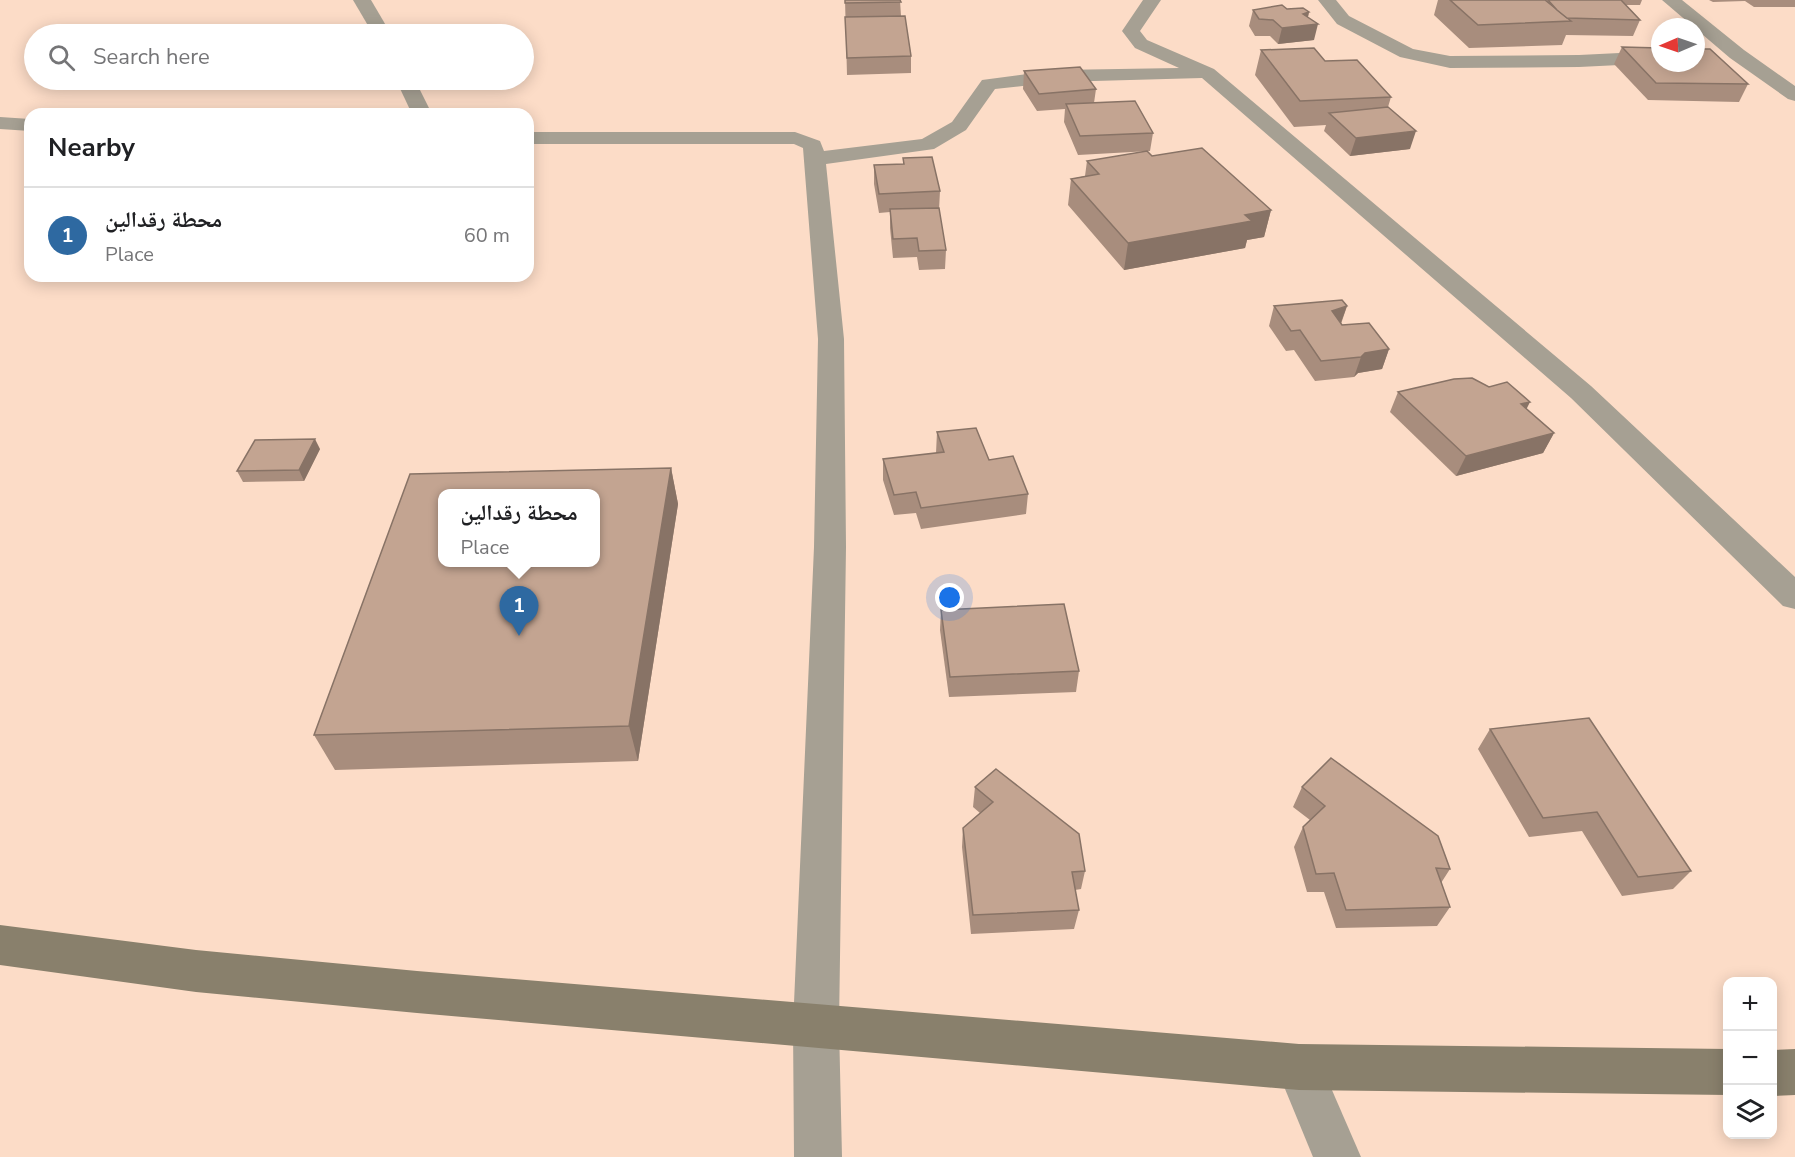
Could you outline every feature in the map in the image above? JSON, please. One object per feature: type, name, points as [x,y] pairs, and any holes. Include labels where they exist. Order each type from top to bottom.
[{"type":"street","points":[[362,0],[376,24]]},
{"type":"street","points":[[1152,0],[1131,31],[1141,44],[1207,73],[1581,392],[1795,597]]},
{"type":"street","points":[[1327,0],[1343,20],[1407,53],[1450,62],[1556,62],[1651,57]]},
{"type":"street","points":[[1671,0],[1737,54],[1795,95]]},
{"type":"street","points":[[1706,55],[1737,54]]},
{"type":"street","points":[[815,159],[927,145],[959,126],[978,96],[989,84],[1059,76],[1207,73]]},
{"type":"street","points":[[411,90],[419,108]]},
{"type":"street","points":[[0,123],[24,124]]},
{"type":"street","points":[[534,138],[795,138],[813,146],[831,339],[830,547],[816,1026],[818,1157]]},
{"type":"street","points":[[0,945],[196,971],[429,993],[1299,1067],[1723,1072]]},
{"type":"street","points":[[1299,1067],[1337,1157]]},
{"type":"street","points":[[1777,1072],[1795,1072]]},
{"type":"building","points":[[845,0],[900,0],[901,2],[845,3]]},
{"type":"building","points":[[1450,0],[1545,0],[1571,21],[1478,25]]},
{"type":"building","points":[[1548,0],[1621,0],[1640,20],[1567,18]]},
{"type":"building","points":[[1282,5],[1287,9],[1303,8],[1309,12],[1303,14],[1318,24],[1282,28],[1273,20],[1259,19],[1253,10]]},
{"type":"building","points":[[905,16],[911,56],[847,58],[845,17]]},
{"type":"building","points":[[1622,47],[1651,48],[1651,72],[1705,72],[1705,49],[1710,49],[1748,84],[1656,83]]},
{"type":"building","points":[[1314,48],[1325,61],[1357,60],[1391,97],[1300,101],[1261,50]]},
{"type":"building","points":[[1080,67],[1096,89],[1039,94],[1024,71]]},
{"type":"building","points":[[1135,101],[1153,133],[1080,136],[1066,104]]},
{"type":"building","points":[[1388,107],[1416,131],[1356,138],[1329,113]]},
{"type":"building","points":[[1202,148],[1271,210],[1245,215],[1252,221],[1128,243],[1071,179],[1099,174],[1087,161],[1147,151],[1152,156]]},
{"type":"building","points":[[932,157],[940,191],[879,194],[874,165],[904,164],[903,158]]},
{"type":"building","points":[[939,208],[946,250],[919,251],[917,238],[893,239],[890,209]]},
{"type":"building","points":[[1342,300],[1347,306],[1332,311],[1342,325],[1369,323],[1389,349],[1365,353],[1361,357],[1321,361],[1300,330],[1291,331],[1274,306]]},
{"type":"building","points":[[1472,378],[1489,387],[1507,382],[1530,402],[1521,404],[1554,433],[1466,456],[1398,392],[1454,379]]},
{"type":"building","points":[[976,428],[989,460],[1013,456],[1028,494],[921,508],[916,492],[894,495],[883,459],[944,452],[937,432]]},
{"type":"building","points":[[315,439],[299,470],[237,471],[255,440]]},
{"type":"building","points":[[671,468],[629,726],[314,735],[410,474]]},
{"type":"building","points":[[1064,604],[1079,671],[950,677],[941,610]]},
{"type":"building","points":[[1589,718],[1691,871],[1638,877],[1597,812],[1543,818],[1490,729]]},
{"type":"building","points":[[1331,758],[1438,836],[1450,869],[1436,868],[1450,907],[1346,910],[1334,873],[1316,874],[1303,827],[1325,806],[1302,787]]},
{"type":"building","points":[[996,769],[1079,834],[1085,871],[1072,872],[1079,910],[973,915],[963,828],[993,802],[975,787]]},
{"type":"place","name":"محطة رقدالين","points":[[519,636]]}]
